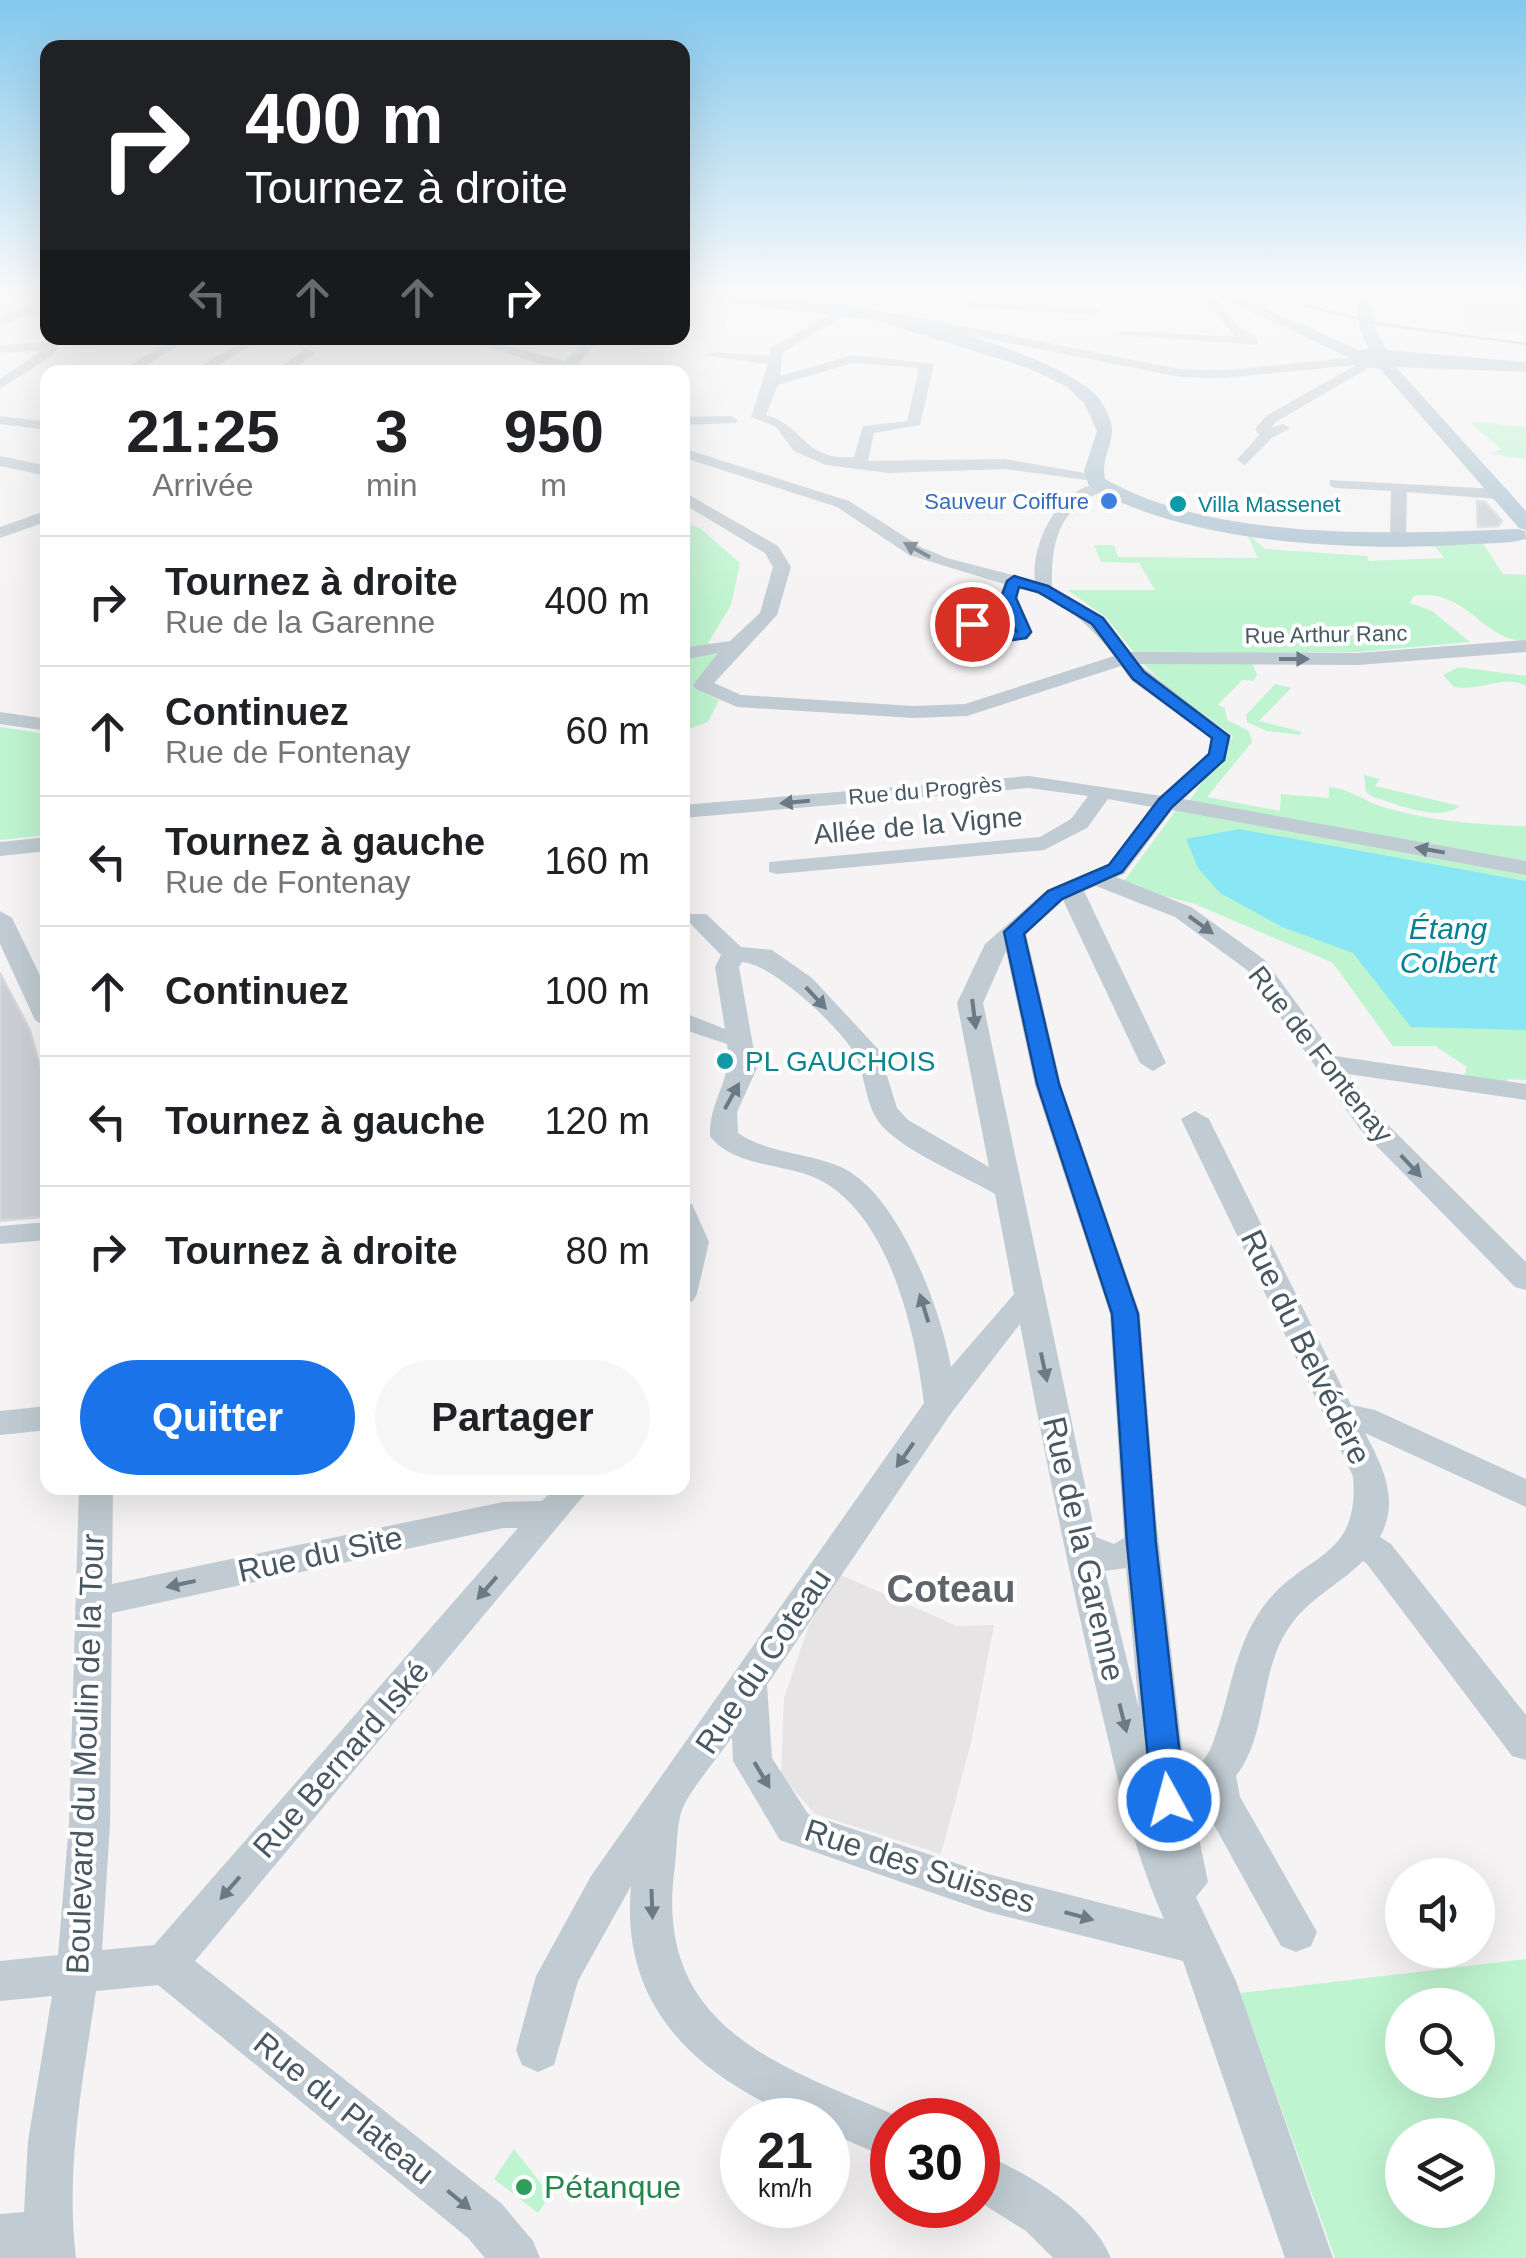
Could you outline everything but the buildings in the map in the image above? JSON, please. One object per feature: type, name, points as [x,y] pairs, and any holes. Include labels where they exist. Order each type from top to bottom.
[{"type":"main road","points":[[1090,399],[1106,431],[1098,481],[1150,509],[1196,520],[1398,539],[1524,532]]},
{"type":"main road","points":[[1411,399],[1497,494],[1524,532]]},
{"type":"street","points":[[765,399],[758,417],[780,423],[799,448],[818,458],[888,468],[1005,464],[1098,481]]},
{"type":"street","points":[[854,464],[860,460],[868,429],[912,425],[918,399]]},
{"type":"street","points":[[1246,460],[1267,435],[1279,432],[1288,421],[1284,415],[1309,399]]},
{"type":"street","points":[[0,420],[40,424]]},
{"type":"street","points":[[690,421],[730,420]]},
{"type":"street","points":[[690,455],[843,504],[915,552],[1043,589],[1097,621],[1138,676],[1221,736],[1218,756],[1166,803],[1116,868],[1099,879]]},
{"type":"street","points":[[0,461],[40,469]]},
{"type":"street","points":[[1043,589],[1040,556],[1055,527],[1098,481]]},
{"type":"street","points":[[1336,483],[1497,494]]},
{"type":"street","points":[[1398,487],[1398,539]]},
{"type":"street","points":[[690,500],[736,525],[780,559],[780,578],[768,615],[739,646],[712,646],[690,652]]},
{"type":"street","points":[[0,533],[40,518]]},
{"type":"street","points":[[948,615],[1005,636],[1021,635],[1024,632],[1008,598],[1014,581]]},
{"type":"street","name":"Rue Arthur Ranc","points":[[739,646],[709,672],[703,685],[737,701],[913,712],[967,710],[1127,658],[1398,656],[1526,646]]},
{"type":"street","points":[[0,718],[40,724]]},
{"type":"street","name":"Rue du Progrès","points":[[690,811],[1004,783],[1101,791],[1526,868]]},
{"type":"street","name":"Allée de la Vigne","points":[[777,866],[1044,843],[1070,832],[1088,817],[1101,791]]},
{"type":"street","points":[[0,849],[40,845]]},
{"type":"street","name":"Rue de la Garenne","points":[[1099,879],[1055,895],[988,956],[970,1003],[1080,1543],[1149,1764],[1172,1891],[1198,1943],[1308,2258]]},
{"type":"street","name":"Rue de Fontenay","points":[[1099,879],[1183,912],[1256,965],[1370,1122],[1526,1280]]},
{"type":"street","points":[[1072,886],[1153,1063]]},
{"type":"street","points":[[0,918],[40,1000]]},
{"type":"street","points":[[698,919],[734,954],[763,955],[803,983],[866,1050],[884,1110],[898,1126],[1008,1190]]},
{"type":"street","points":[[1014,932],[1048,1084],[1125,1314],[1141,1544],[1149,1764],[1216,1772]]},
{"type":"street","points":[[734,954],[728,967],[744,1068],[722,1112],[724,1136],[758,1155],[823,1170],[852,1186],[907,1264],[921,1296],[932,1334],[940,1404]]},
{"type":"street","points":[[690,1023],[720,1036],[740,1038]]},
{"type":"street","points":[[1327,1063],[1521,1095]]},
{"type":"street","name":"Rue du Belvédère","points":[[1194,1118],[1370,1476],[1375,1500],[1373,1523],[1362,1542]]},
{"type":"street","points":[[690,1222],[696,1230],[696,1250],[690,1269]]},
{"type":"street","points":[[0,1235],[40,1232]]},
{"type":"street","name":"Rue du Coteau","points":[[538,2050],[558,1976],[606,1889],[940,1404],[1018,1305],[1030,1298]]},
{"type":"street","points":[[1340,1415],[1363,1418],[1526,1494]]},
{"type":"street","points":[[0,1423],[40,1419]]},
{"type":"street","name":"Boulevard du Moulin de la Tour","points":[[50,2246],[50,2170],[78,1973],[87,1876],[96,1495]]},
{"type":"street","name":"Rue du Site","points":[[91,1603],[562,1501]]},
{"type":"street","name":"Rue Bernard Iské","points":[[165,1964],[562,1501]]},
{"type":"street","points":[[1296,1932],[1221,1800],[1216,1772],[1228,1757],[1272,1622],[1289,1601],[1362,1542],[1379,1554],[1526,1744]]},
{"type":"street","points":[[1080,1543],[1089,1554],[1106,1559],[1124,1558],[1141,1544]]},
{"type":"street","name":"Rue des Suisses","points":[[748,1680],[754,1761],[794,1827],[988,1893],[1198,1943]]},
{"type":"street","points":[[663,1808],[651,1869],[654,1950],[666,1988],[689,2026],[725,2058],[757,2076],[870,2127]]},
{"type":"street","points":[[0,1982],[165,1964]]},
{"type":"street","name":"Rue du Plateau","points":[[165,1964],[485,2220],[516,2258]]},
{"type":"street","points":[[1000,2188],[1043,2214],[1086,2258]]},
{"type":"street","points":[[0,2238],[50,2246]]},
{"type":"shaded area","points":[[841,1575],[957,1626],[994,1625],[971,1743],[941,1854],[815,1814],[781,1775],[784,1698],[809,1625]]},
{"type":"green space","points":[[1471,423],[1526,427],[1526,459],[1492,454],[1501,449]]},
{"type":"green space","points":[[690,524],[701,529],[740,563],[731,605],[708,643],[725,652],[697,689],[719,700],[708,722],[690,728]]},
{"type":"green space","points":[[1246,532],[1265,549],[1367,556],[1369,561],[1444,558],[1436,547],[1414,545],[1482,542],[1503,574],[1526,575],[1526,641],[1497,633],[1461,606],[1432,595],[1413,596],[1410,603],[1432,611],[1470,642],[1358,652],[1135,654],[1106,617],[1067,590],[1155,590],[1139,563],[1101,562],[1094,545],[1114,545],[1118,557],[1258,558]]},
{"type":"green space","points":[[1142,663],[1252,663],[1257,675],[1253,681],[1242,680],[1218,705],[1225,708],[1227,720],[1249,731],[1252,742],[1207,797],[1280,811],[1281,794],[1329,798],[1329,787],[1421,816],[1526,826],[1526,863],[1188,803],[1233,736],[1180,698]]},
{"type":"green space","points":[[1459,667],[1526,676],[1526,686],[1509,682],[1454,687],[1443,675]]},
{"type":"green space","points":[[1275,684],[1291,688],[1259,721],[1302,732],[1300,735],[1267,731],[1247,722],[1246,715]]},
{"type":"green space","points":[[0,727],[40,733],[40,836],[0,840]]},
{"type":"green space","points":[[1364,775],[1380,779],[1375,786],[1460,806],[1441,813],[1429,812],[1373,797],[1366,792]]},
{"type":"green space","name":"Étang Colbert","points":[[1176,810],[1526,872],[1526,1080],[1507,1079],[1508,1082],[1464,1076],[1467,1067],[1435,1046],[1393,1046],[1333,963],[1195,904],[1134,888],[1140,886],[1124,881]]},
{"type":"green space","points":[[1526,1959],[1526,2258],[1335,2258],[1240,1993],[1450,1968],[1495,1968],[1495,1963]]},
{"type":"green space","name":"Pétanque","points":[[514,2149],[550,2195],[538,2213],[494,2179]]},
{"type":"water","name":"Étang Colbert","points":[[1239,829],[1526,881],[1526,1030],[1411,1027],[1353,953],[1282,927],[1220,893],[1198,868],[1186,839]]},
{"type":"place","name":"Sauveur Coiffure","points":[[1109,501]]},
{"type":"place","name":"Villa Massenet","points":[[1178,504]]},
{"type":"place","name":"PL GAUCHOIS","points":[[725,1061]]},
{"type":"place","name":"Pétanque","points":[[524,2187]]},
{"type":"district","name":"Coteau","points":[[951,1589]]},
{"type":"route","points":[[972,624],[1005,636],[1021,635],[1024,632],[1008,598],[1014,581],[1043,589],[1097,621],[1138,676],[1221,736],[1218,756],[1166,803],[1116,868],[1099,879],[1055,895],[1014,932],[1048,1084],[1125,1314],[1141,1544],[1169,1800]]}]
